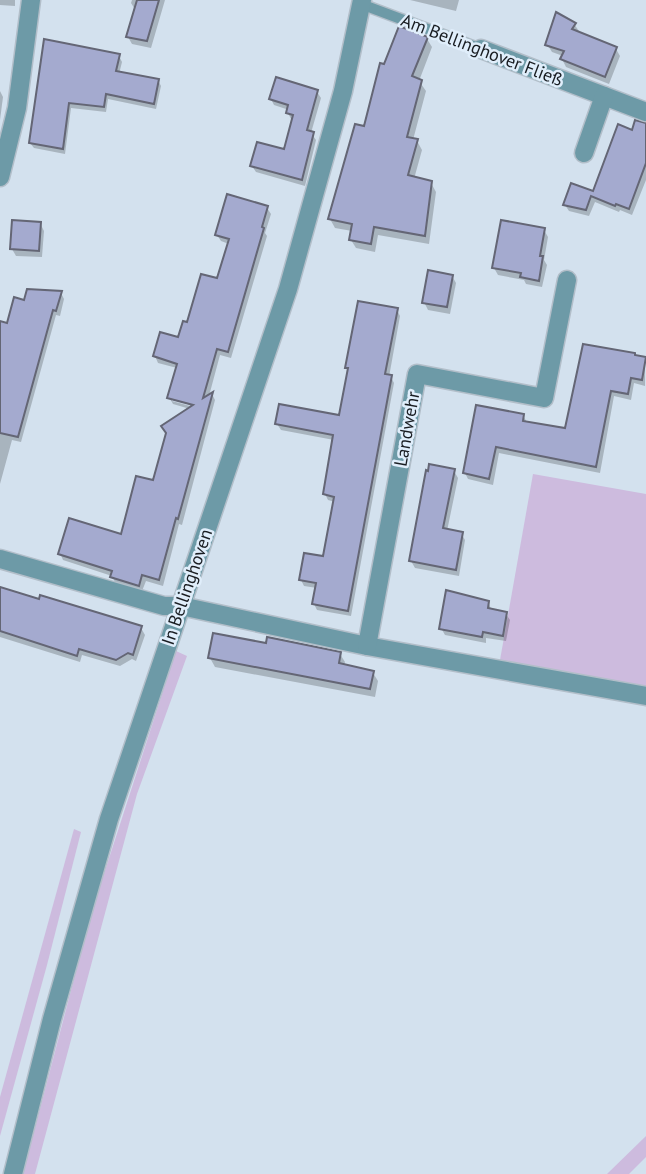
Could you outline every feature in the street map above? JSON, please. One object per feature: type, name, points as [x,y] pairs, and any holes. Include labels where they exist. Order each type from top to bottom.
[{"type":"street","points":[[0,177],[17,108],[31,0]]},
{"type":"street","name":"In Bellinghoven","points":[[13,1174],[52,1019],[109,819],[288,289],[343,91],[361,2]]},
{"type":"street","name":"Am Bellinghover Fließ","points":[[481,49],[646,112]]},
{"type":"street","points":[[584,153],[604,96]]},
{"type":"street","name":"Landwehr","points":[[367,646],[417,374],[544,398],[567,280]]},
{"type":"street","points":[[0,559],[164,606],[181,606],[367,646],[646,696]]},
{"type":"lane","name":"Am Bellinghover Fließ","points":[[361,2],[481,49]]},
{"type":"shaded area","points":[[533,474],[646,494],[646,688],[500,660]]},
{"type":"shaded area","points":[[176,651],[187,656],[137,794],[35,1174],[23,1174],[91,914]]},
{"type":"shaded area","points":[[74,829],[81,832],[0,1136],[0,1097]]},
{"type":"shaded area","points":[[646,1136],[646,1157],[629,1174],[607,1174]]},
{"type":"building","points":[[137,0],[159,0],[147,41],[126,37]]},
{"type":"building","points":[[556,12],[576,23],[572,29],[617,47],[605,77],[560,59],[564,51],[545,45]]},
{"type":"building","points":[[399,26],[428,37],[412,76],[422,80],[407,137],[418,139],[408,175],[432,181],[425,236],[374,227],[371,244],[349,240],[352,224],[328,219],[355,124],[364,126],[380,63],[384,64]]},
{"type":"building","points":[[44,39],[120,54],[116,71],[159,79],[154,104],[106,94],[104,107],[69,103],[63,149],[29,143]]},
{"type":"building","points":[[276,77],[318,90],[307,130],[314,132],[302,180],[250,166],[257,142],[284,149],[293,115],[286,113],[288,105],[269,99]]},
{"type":"building","points":[[635,120],[646,123],[646,163],[629,209],[591,196],[586,210],[563,205],[571,183],[593,191],[618,124],[632,130]]},
{"type":"building","points":[[227,194],[268,206],[262,227],[264,228],[228,352],[217,349],[203,398],[213,392],[159,580],[142,575],[139,586],[110,577],[112,571],[58,554],[69,518],[121,534],[136,476],[153,480],[166,433],[161,426],[193,405],[167,398],[177,364],[153,356],[160,332],[178,337],[183,321],[187,322],[201,274],[217,278],[229,239],[215,235]]},
{"type":"building","points":[[12,220],[41,222],[39,251],[10,249]]},
{"type":"building","points":[[501,220],[545,228],[539,281],[520,277],[521,273],[492,268]]},
{"type":"building","points":[[428,270],[453,275],[447,307],[422,303]]},
{"type":"building","points":[[27,289],[62,291],[56,311],[53,310],[18,437],[0,433],[0,321],[7,323],[14,297],[24,300]]},
{"type":"building","points":[[358,301],[398,308],[385,374],[392,375],[348,611],[312,604],[316,583],[299,580],[304,553],[323,556],[334,497],[323,494],[333,435],[275,424],[279,404],[339,415]]},
{"type":"building","points":[[583,344],[646,357],[642,380],[631,378],[628,394],[611,391],[596,467],[496,447],[489,479],[463,473],[476,405],[524,414],[523,421],[565,428]]},
{"type":"building","points":[[429,464],[455,469],[443,528],[463,532],[456,570],[409,561]]},
{"type":"building","points":[[0,587],[39,599],[40,595],[142,626],[133,655],[128,653],[116,660],[79,649],[77,656],[0,631]]},
{"type":"building","points":[[446,590],[489,601],[488,608],[507,612],[503,636],[483,632],[482,637],[439,629]]},
{"type":"building","points":[[213,633],[266,643],[267,637],[341,652],[339,663],[374,671],[370,689],[208,658]]}]
